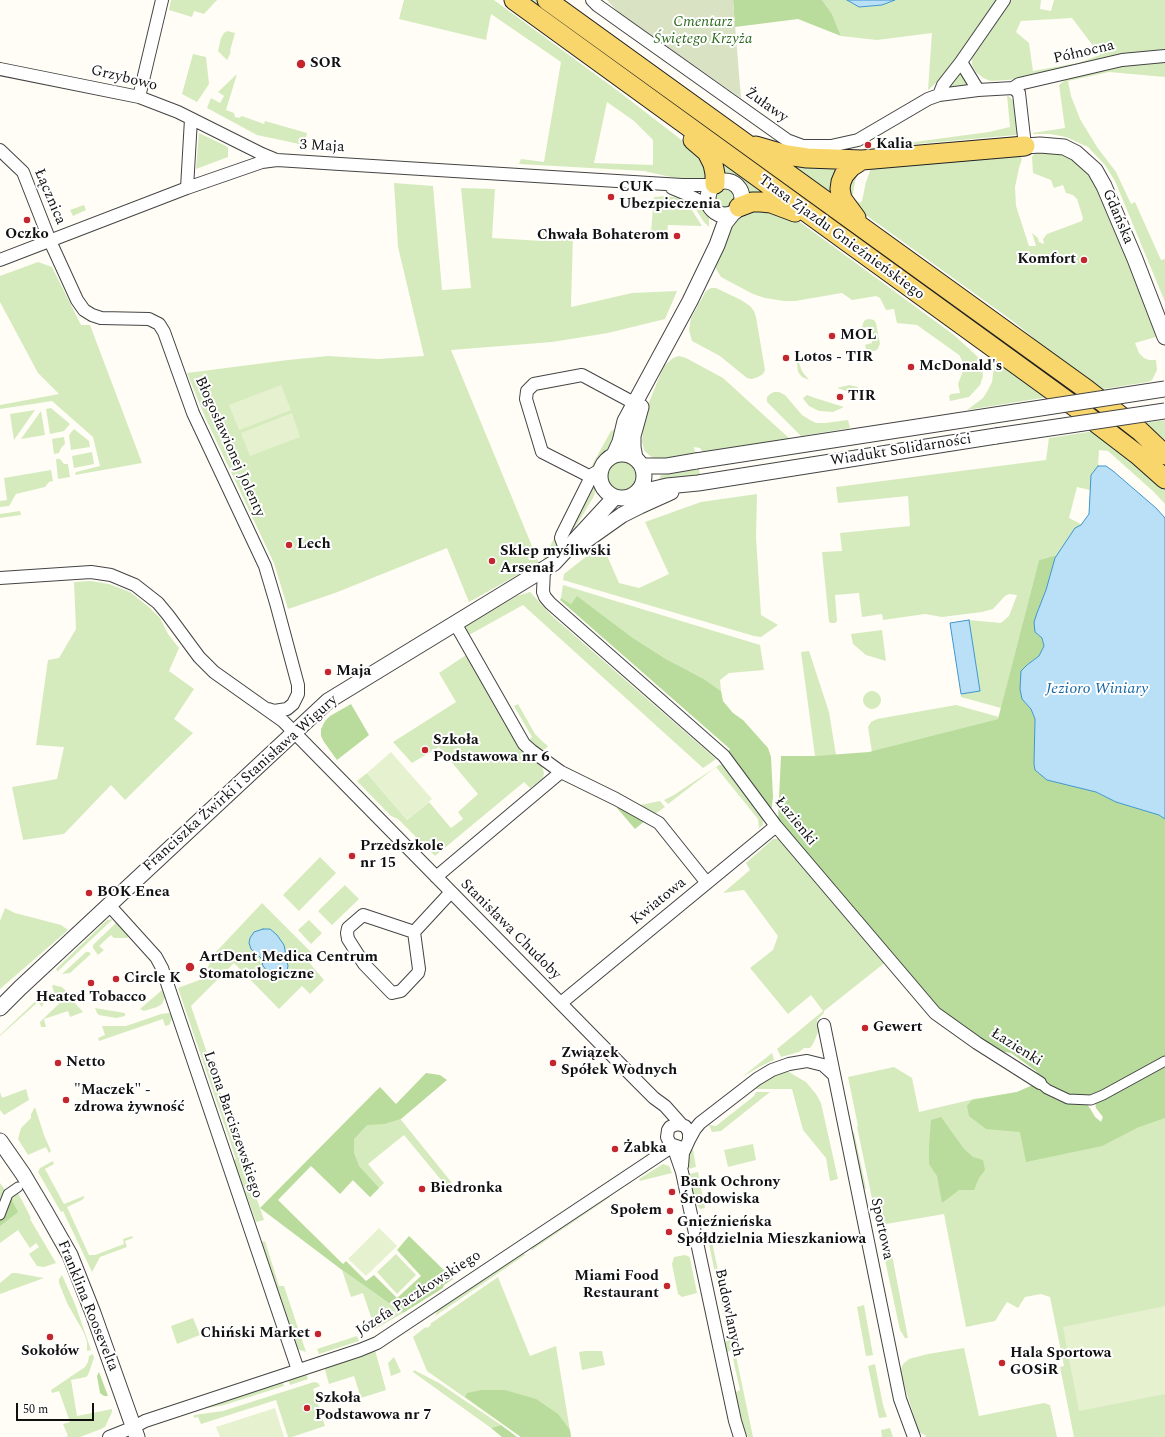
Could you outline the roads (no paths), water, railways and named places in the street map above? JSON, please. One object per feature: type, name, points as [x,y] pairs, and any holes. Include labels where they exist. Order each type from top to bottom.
[{"type":"main road","name":"Trasa Zjazdu Gnieźnieńskiego","points":[[514,0],[1078,409],[1138,455],[1165,479]]},
{"type":"main road","name":"Trasa Zjazdu Gnieźnieńskiego","points":[[547,0],[1086,389],[1165,454]]},
{"type":"main road","points":[[644,94],[706,152],[715,169],[714,184]]},
{"type":"main road","points":[[742,141],[787,155],[807,158],[862,160],[1025,146]]},
{"type":"main road","points":[[862,160],[851,167],[844,175],[840,189],[842,199],[852,214],[882,243]]},
{"type":"main road","points":[[736,210],[752,202],[771,203],[798,213],[840,236]]},
{"type":"street","points":[[139,97],[162,0]]},
{"type":"street","name":"Żuławy","points":[[592,0],[631,30],[787,140],[803,146],[831,146],[858,140],[928,99],[938,95]]},
{"type":"street","points":[[938,95],[943,85],[961,62],[1004,0]]},
{"type":"street","name":"Północna","points":[[938,95],[978,90],[1013,88],[1019,84],[1122,60],[1165,56]]},
{"type":"street","points":[[961,62],[978,90]]},
{"type":"street","name":"Grzybowo","points":[[0,69],[139,97],[178,112],[277,160]]},
{"type":"street","points":[[1013,88],[1019,93],[1025,146]]},
{"type":"street","points":[[188,188],[191,119]]},
{"type":"street","name":"Gdańska","points":[[1025,146],[1040,144],[1064,148],[1076,153],[1095,170],[1104,186],[1135,259],[1165,337]]},
{"type":"street","name":"Łącznica","points":[[0,150],[23,172],[50,241]]},
{"type":"street","name":"3 Maja","points":[[0,260],[188,188],[262,162],[277,160],[659,184],[714,184]]},
{"type":"street","points":[[614,456],[620,442],[625,421],[690,301],[717,245],[725,224],[736,210],[742,197],[738,187],[730,181],[725,180],[714,184],[708,195],[714,223],[706,266]]},
{"type":"street","name":"3 Maja","points":[[659,184],[684,193],[712,208]]},
{"type":"street","points":[[712,208],[720,214],[736,210]]},
{"type":"street","name":"Błogosławionej Jolenty","points":[[50,241],[77,300],[84,310],[101,318],[149,319],[159,324],[164,332],[193,413],[265,566],[276,603],[298,685],[298,694],[293,704],[288,709],[274,711],[266,709]]},
{"type":"street","points":[[634,403],[582,375],[534,384],[527,391],[526,399],[542,452],[596,474],[606,492],[615,497],[624,498],[637,493],[644,480],[639,462],[632,447],[633,436],[651,374]]},
{"type":"street","name":"Wiadukt Solidarności","points":[[639,462],[667,466],[1165,389]]},
{"type":"street","name":"Wiadukt Solidarności","points":[[637,493],[667,486],[698,483],[1165,411]]},
{"type":"street","points":[[569,548],[561,538],[562,535],[603,464],[614,456],[627,454],[639,462]]},
{"type":"street","points":[[549,566],[622,515],[658,498],[698,483]]},
{"type":"street","name":"Franciszka Żwirki i Stanisława Wigury","points":[[569,548],[595,504],[602,487]]},
{"type":"street","name":"Franciszka Żwirki i Stanisława Wigury","points":[[0,1008],[328,701],[549,566],[569,548],[615,497]]},
{"type":"street","name":"Łazienki","points":[[549,566],[543,592],[550,603],[724,756],[776,826],[935,1012],[977,1043],[1040,1083]]},
{"type":"street","name":"Stanisława Chudoby","points":[[0,578],[91,572],[111,575],[135,585],[158,603],[199,657],[214,672],[283,721],[654,1098],[665,1106],[683,1125]]},
{"type":"street","points":[[455,623],[524,744],[561,772],[616,799],[659,823],[707,883]]},
{"type":"street","points":[[436,877],[561,772]]},
{"type":"street","name":"Kwiatowa","points":[[561,1003],[776,826]]},
{"type":"street","points":[[414,932],[451,892]]},
{"type":"street","name":"Leona Barciszewskiego","points":[[109,905],[156,957],[162,968],[298,1370]]},
{"type":"street","points":[[363,915],[414,932],[419,969],[418,973],[401,991],[392,993],[364,964],[348,939],[347,933],[348,928],[360,916],[363,915]]},
{"type":"street","name":"Sportowa","points":[[824,1025],[900,1399],[914,1437]]},
{"type":"street","points":[[700,1124],[693,1126],[673,1125],[669,1138],[680,1147],[687,1142],[700,1124],[757,1079],[772,1070],[789,1064],[806,1061],[823,1065],[833,1074]]},
{"type":"street","points":[[1040,1083],[1047,1089],[1068,1099],[1091,1100],[1165,1062]]},
{"type":"street","name":"Stanisława Chudoby","points":[[654,1098],[662,1111],[669,1138]]},
{"type":"street","points":[[683,1125],[689,1132],[687,1142]]},
{"type":"street","name":"Józefa Paczkowskiego","points":[[109,1437],[136,1432],[144,1421],[360,1350],[377,1343],[657,1157],[669,1138]]},
{"type":"street","name":"Budowlanych","points":[[669,1138],[682,1172],[735,1421],[740,1437]]},
{"type":"street","name":"Franklina Roosevelta","points":[[0,1141],[10,1153],[70,1255],[136,1432]]},
{"type":"street","name":"Budowlanych","points":[[682,1172],[683,1153],[687,1142]]},
{"type":"street","points":[[657,1157],[662,1156],[672,1158],[682,1172]]},
{"type":"street","points":[[0,1215],[8,1194],[18,1188]]},
{"type":"water","points":[[847,0],[895,0],[882,5],[859,7]]},
{"type":"water","name":"Jezioro Winiary","points":[[1098,466],[1106,466],[1113,471],[1156,508],[1165,518],[1165,819],[1159,815],[1116,802],[1096,792],[1047,780],[1035,770],[1035,719],[1031,709],[1022,699],[1020,689],[1021,671],[1039,656],[1044,646],[1042,638],[1035,632],[1034,622],[1046,590],[1055,558],[1075,528],[1081,525],[1089,514],[1091,475]]},
{"type":"water","points":[[969,620],[980,691],[961,694],[950,623]]},
{"type":"water","points":[[263,929],[270,929],[277,935],[284,945],[288,966],[286,975],[283,978],[273,978],[263,966],[261,958],[251,949],[249,943],[250,938],[254,932]]},
{"type":"place","name":"SOR","points":[[301,64]]},
{"type":"place","name":"Kalia","points":[[868,145]]},
{"type":"place","name":"CUK Ubezpieczenia","points":[[611,197]]},
{"type":"place","name":"Oczko","points":[[27,220]]},
{"type":"place","name":"Chwała Bohaterom","points":[[677,236]]},
{"type":"place","name":"Komfort","points":[[1084,260]]},
{"type":"place","name":"MOL","points":[[832,336]]},
{"type":"place","name":"Lotos - TIR","points":[[786,358]]},
{"type":"place","name":"McDonald's","points":[[911,367]]},
{"type":"place","name":"TIR","points":[[840,397]]},
{"type":"place","name":"Lech","points":[[289,545]]},
{"type":"place","name":"Sklep myśliwski Arsenał","points":[[492,561]]},
{"type":"place","name":"Maja","points":[[328,672]]},
{"type":"place","name":"Szkoła Podstawowa nr 6","points":[[425,750]]},
{"type":"place","name":"Przedszkole nr 15","points":[[352,856]]},
{"type":"place","name":"BOK Enea","points":[[89,893]]},
{"type":"place","name":"ArtDent Medica Centrum Stomatologiczne","points":[[190,967]]},
{"type":"place","name":"Circle K","points":[[116,979]]},
{"type":"place","name":"Heated Tobacco","points":[[91,983]]},
{"type":"place","name":"Gewert","points":[[865,1028]]},
{"type":"place","name":"Netto","points":[[58,1063]]},
{"type":"place","name":"Związek Spółek Wodnych","points":[[553,1063]]},
{"type":"place","name":"\"Maczek\" - zdrowa żywność","points":[[66,1100]]},
{"type":"place","name":"Żabka","points":[[615,1149]]},
{"type":"place","name":"Biedronka","points":[[422,1189]]},
{"type":"place","name":"Bank Ochrony Środowiska","points":[[672,1192]]},
{"type":"place","name":"Społem","points":[[670,1211]]},
{"type":"place","name":"Gnieźnieńska Spółdzielnia Mieszkaniowa","points":[[669,1232]]},
{"type":"place","name":"Miami Food Restaurant","points":[[667,1286]]},
{"type":"place","name":"Chiński Market","points":[[318,1334]]},
{"type":"place","name":"Sokołów","points":[[50,1337]]},
{"type":"place","name":"Hala Sportowa GOSiR","points":[[1002,1363]]},
{"type":"place","name":"Szkoła Podstawowa nr 7","points":[[307,1408]]},
{"type":"park label","name":"Cmentarz Świętego Krzyża","points":[[703,32]]}]
